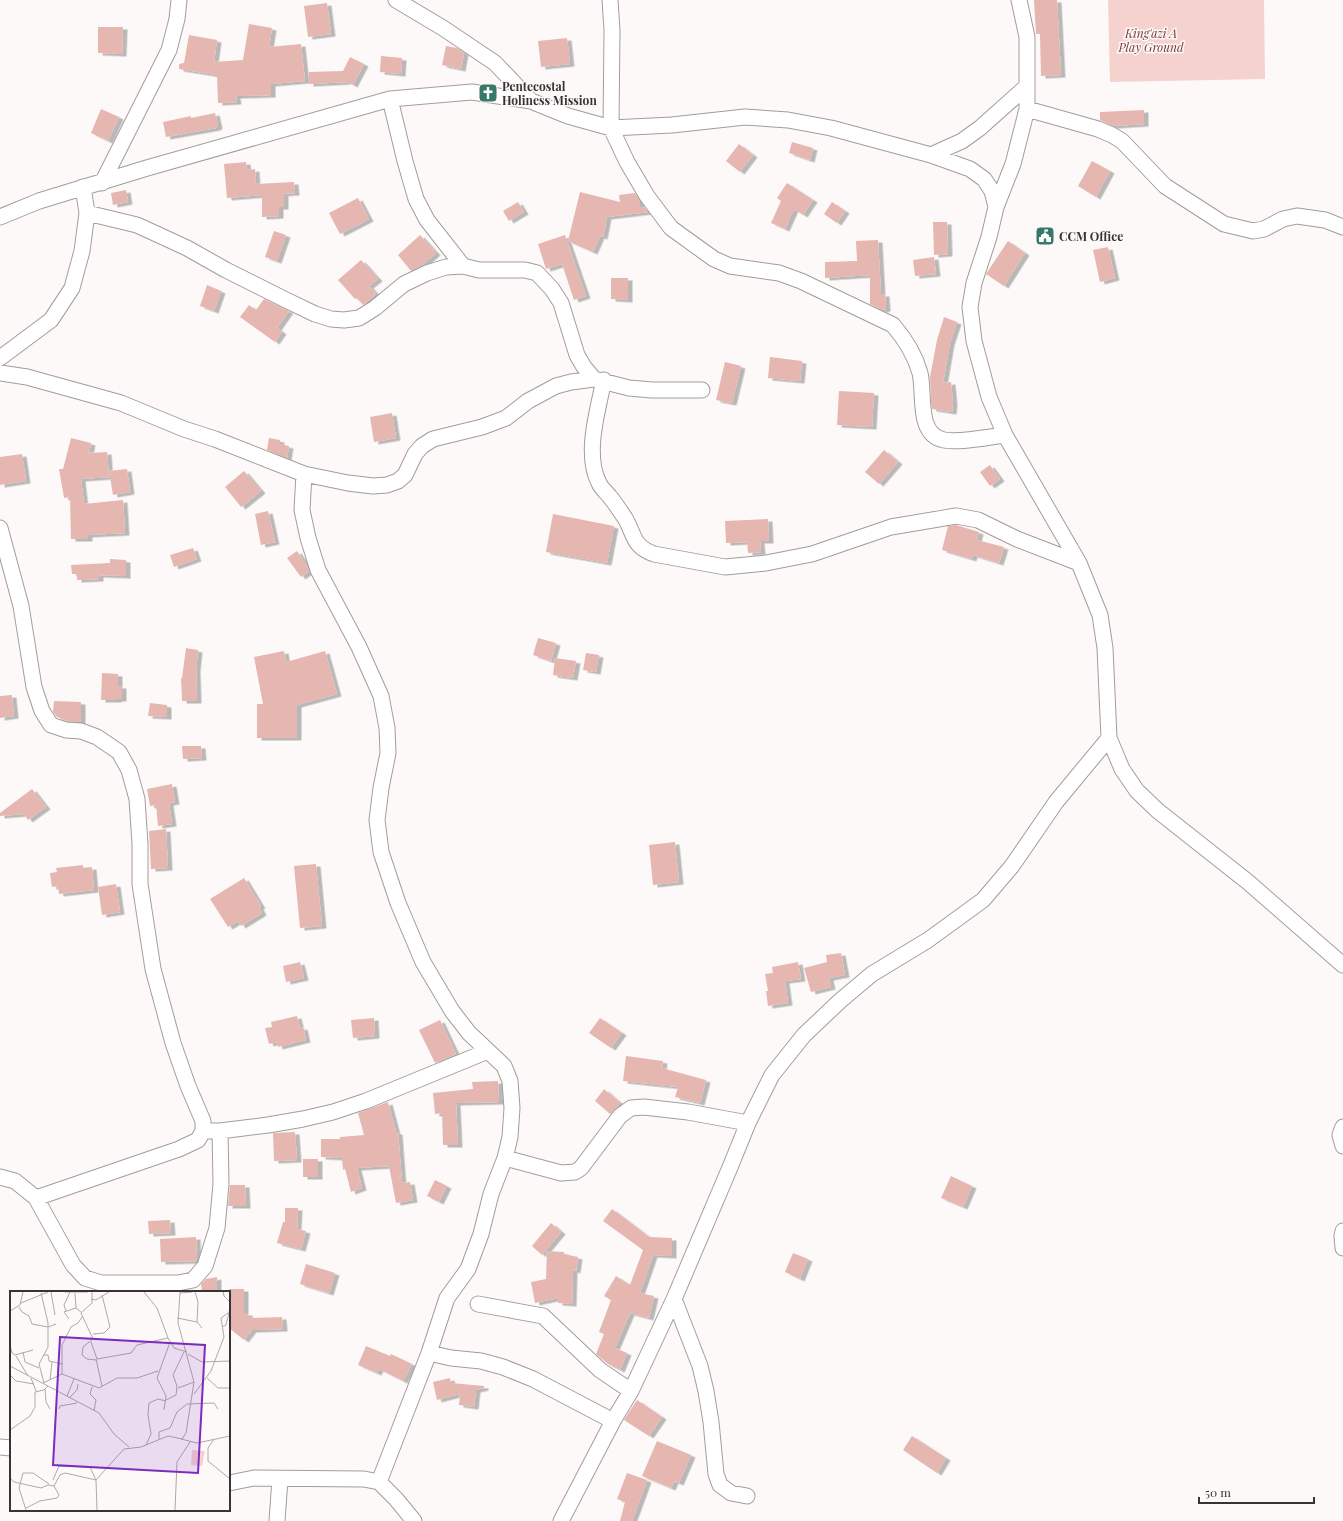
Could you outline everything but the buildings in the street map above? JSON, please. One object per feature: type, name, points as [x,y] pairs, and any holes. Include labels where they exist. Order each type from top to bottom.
[{"type":"street","points":[[102,183],[168,50],[177,19],[179,0]]},
{"type":"street","points":[[396,0],[443,28],[495,64],[531,101]]},
{"type":"street","points":[[610,0],[612,30],[611,128],[627,162],[647,196],[671,228],[691,244],[714,259],[730,266],[779,273],[801,281],[893,325],[903,338],[916,361],[920,374],[923,412],[926,426],[934,435],[943,440],[957,441],[1005,436]]},
{"type":"street","points":[[1020,0],[1027,37],[1027,110],[1013,164],[996,207],[989,237],[974,284],[970,307],[974,341],[987,390],[1005,436],[1079,563],[1100,615],[1105,648],[1109,738],[1122,769],[1137,791],[1158,811],[1248,882],[1343,966]]},
{"type":"street","points":[[931,155],[962,141],[980,128],[1027,86]]},
{"type":"street","points":[[0,217],[39,201],[147,168],[390,98],[472,92],[531,101],[568,116],[611,128],[745,117],[781,120],[831,128],[931,155],[970,169],[984,179],[992,190],[996,207]]},
{"type":"street","points":[[390,98],[416,199],[427,220],[463,266]]},
{"type":"street","points":[[1027,110],[1098,129],[1112,135],[1122,141],[1165,186],[1224,224],[1253,231],[1264,229],[1283,219],[1297,216],[1325,220],[1343,227]]},
{"type":"street","points":[[0,358],[51,320],[72,288],[82,251],[87,213],[83,188]]},
{"type":"street","points":[[87,213],[137,225],[187,248],[226,270],[286,300],[315,314],[331,319],[344,320],[359,318],[375,308],[404,284],[427,273],[446,267],[463,266],[479,270],[525,270],[537,274],[552,288],[561,303],[577,356],[584,367],[599,379],[628,388],[652,390],[702,390]]},
{"type":"street","points":[[0,373],[33,378],[121,403],[184,429],[215,439],[304,474],[348,483],[373,486],[387,485],[398,481],[405,475],[415,454],[422,446],[433,439],[482,428],[506,418],[528,401],[556,386],[571,382],[599,379]]},
{"type":"street","points":[[599,379],[593,428],[593,467],[599,484],[618,508],[625,519],[633,538],[643,550],[725,567],[766,563],[812,554],[891,527],[956,516],[978,520],[1017,539],[1079,563]]},
{"type":"street","points":[[304,474],[302,510],[308,538],[318,570],[359,647],[381,696],[387,728],[388,753],[381,788],[377,820],[381,852],[398,903],[423,962],[452,1011],[469,1033],[504,1066],[510,1081],[512,1108],[510,1137],[506,1158],[491,1194],[481,1234],[468,1269],[447,1298],[429,1353],[380,1482]]},
{"type":"street","points":[[0,528],[21,606],[34,687],[42,711],[51,725],[66,730],[81,731],[97,737],[119,752],[129,770],[137,799],[140,844],[140,884],[153,969],[173,1043],[188,1086],[203,1121],[203,1131],[198,1140],[179,1149],[36,1198]]},
{"type":"street","points":[[561,1521],[613,1421],[631,1391],[674,1299],[732,1165],[748,1123],[772,1076],[804,1035],[841,1000],[872,974],[928,940],[983,900],[1012,866],[1056,802],[1109,738]]},
{"type":"street","points":[[203,1131],[220,1131],[303,1119],[333,1112],[372,1099],[488,1051]]},
{"type":"street","points":[[506,1158],[561,1173],[575,1172],[582,1168],[620,1116],[631,1108],[644,1107],[688,1112],[748,1123]]},
{"type":"street","points":[[1343,1127],[1340,1135],[1343,1146]]},
{"type":"street","points":[[0,1177],[15,1181],[36,1198],[73,1264],[85,1278],[101,1283],[178,1283],[193,1280],[205,1266],[217,1228],[221,1184],[220,1131]]},
{"type":"street","points":[[1343,1231],[1343,1248]]},
{"type":"street","points":[[674,1299],[700,1366],[711,1422],[716,1474],[720,1485],[731,1493],[747,1496]]},
{"type":"street","points":[[478,1304],[543,1316],[600,1370],[631,1391]]},
{"type":"street","points":[[429,1353],[451,1358],[481,1361],[503,1367],[533,1379],[613,1421]]},
{"type":"street","points":[[0,1447],[10,1448]]},
{"type":"street","points":[[230,1483],[254,1478],[364,1479],[380,1482],[414,1521]]},
{"type":"street","points":[[277,1521],[280,1479]]},
{"type":"green space","name":"King'azi A Play Ground","points":[[1108,0],[1264,0],[1265,79],[1110,82]]},
{"type":"place","name":"Pentecostal Holiness Mission","points":[[488,93]]},
{"type":"place","name":"CCM Office","points":[[1045,236]]}]
